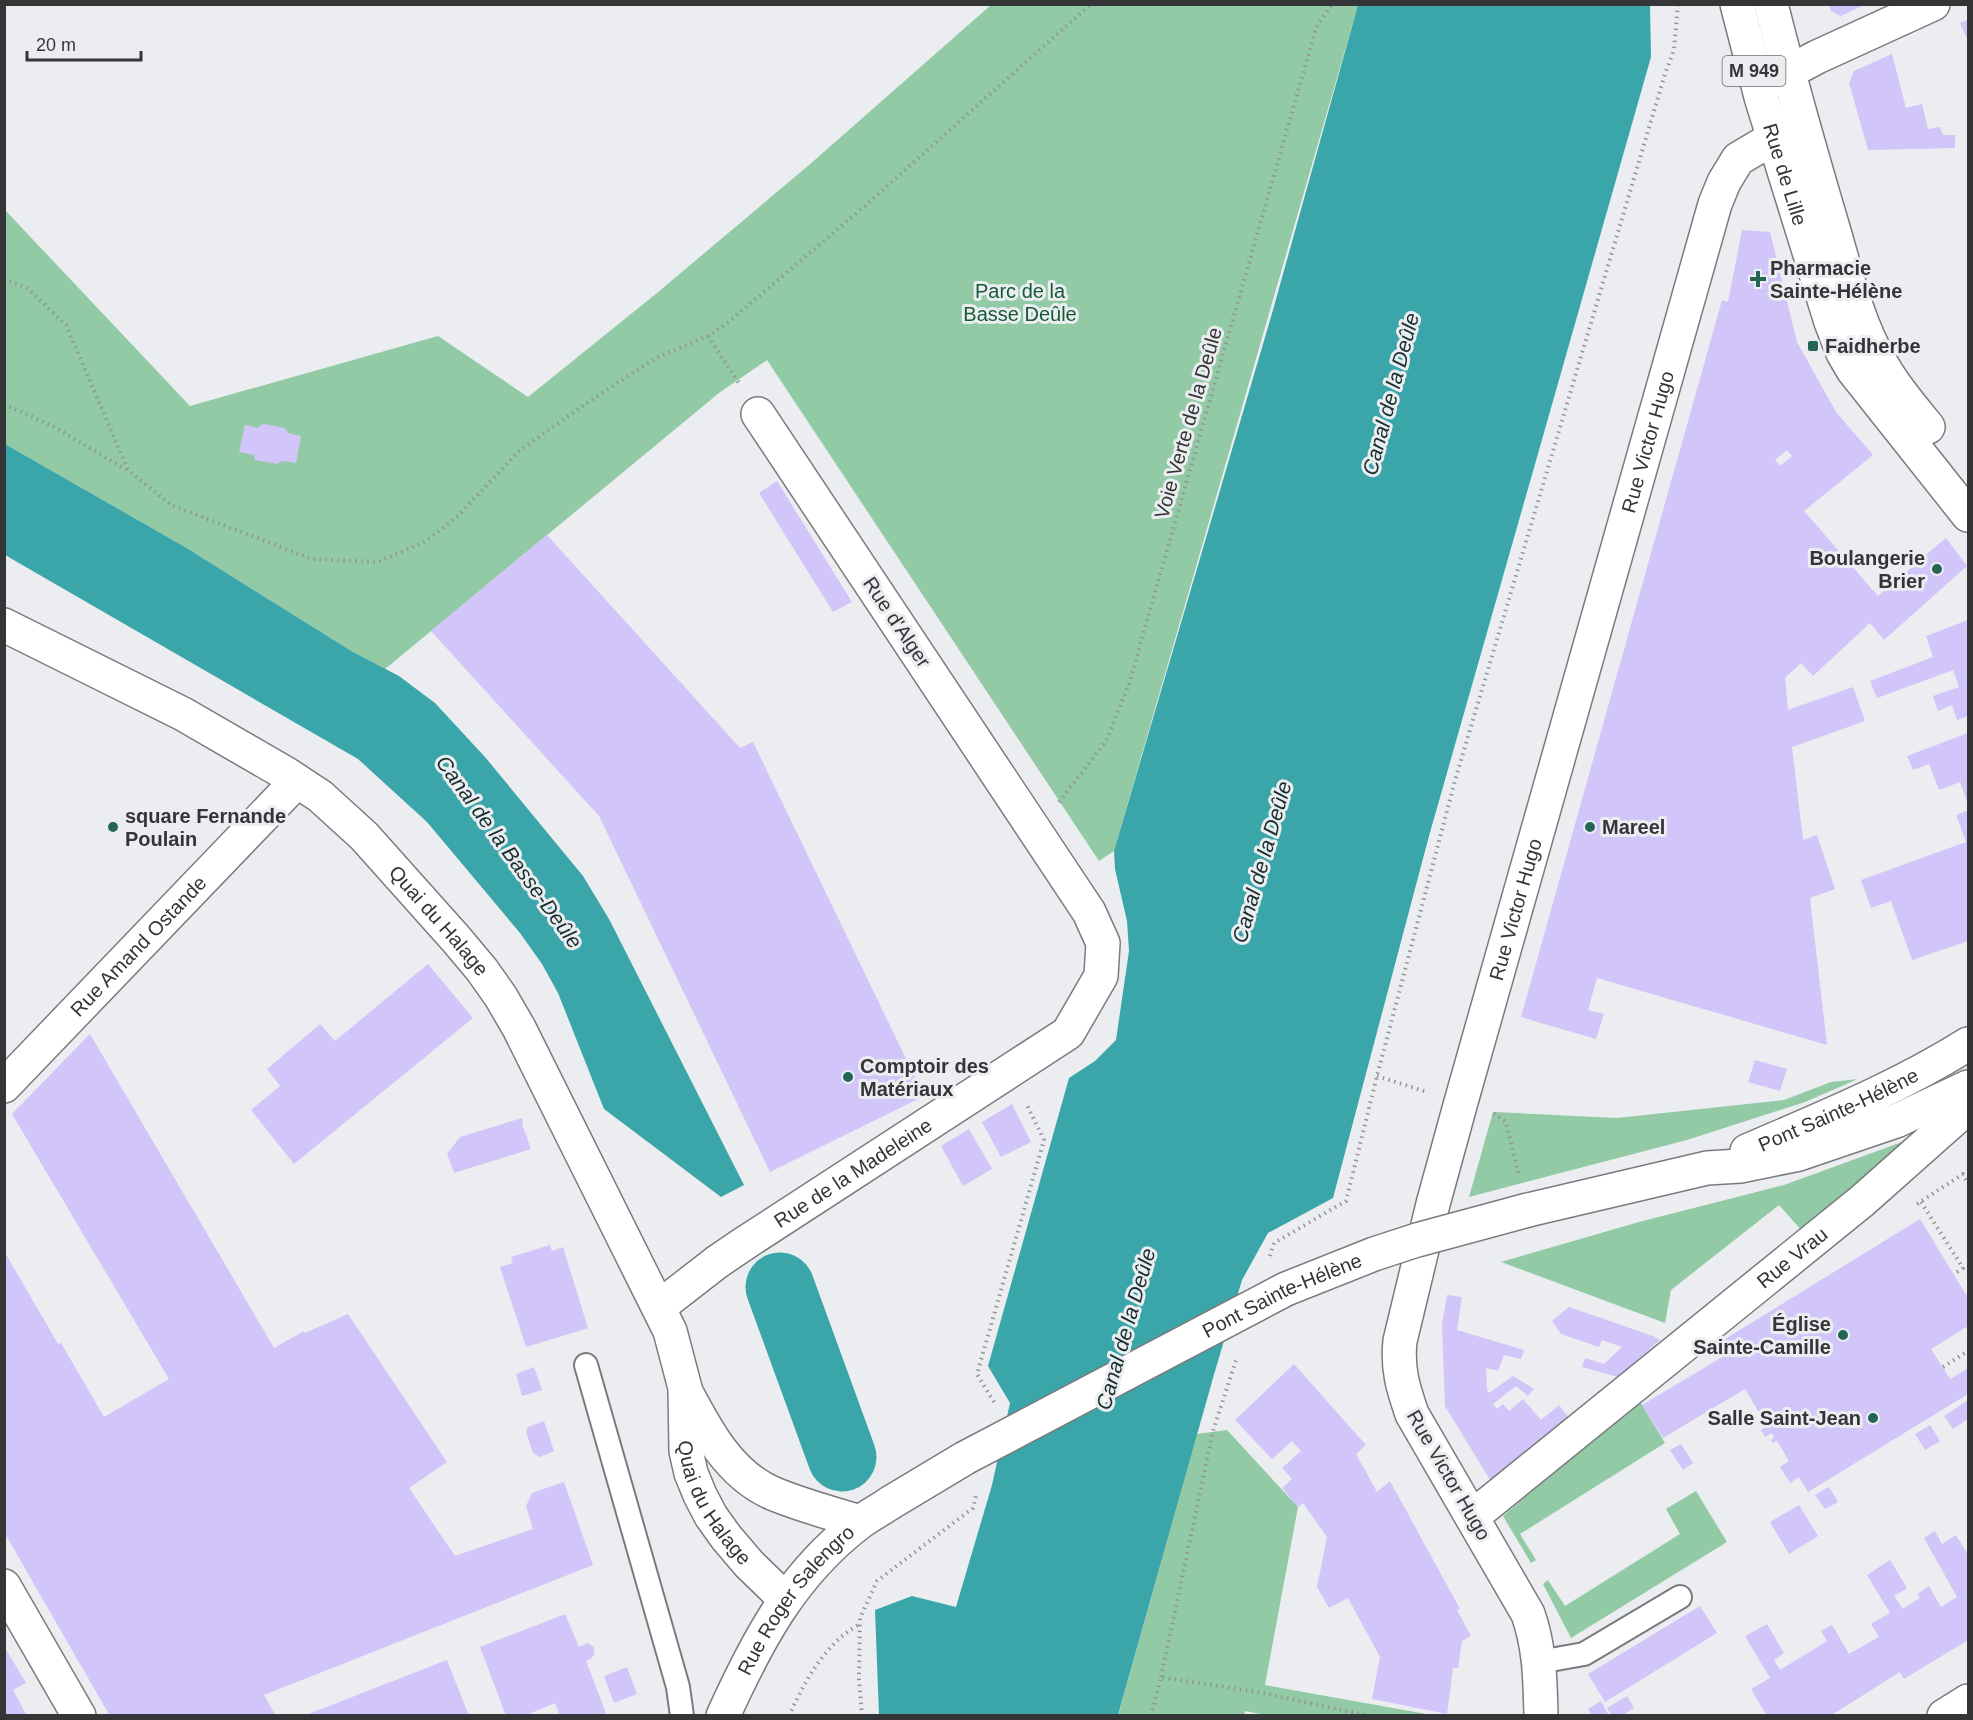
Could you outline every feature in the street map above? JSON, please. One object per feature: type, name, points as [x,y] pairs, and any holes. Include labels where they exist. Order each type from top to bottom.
[{"type":"street","name":"Rue de Lille","points":[[1737,4],[1758,88],[1831,322],[1843,353],[1853,370],[1968,515]]},
{"type":"street","name":"Rue de Lille","points":[[1771,4],[1801,121],[1866,330],[1879,360],[1907,402],[1968,478]]},
{"type":"street","points":[[1758,88],[1933,4]]},
{"type":"street","name":"Rue Victor Hugo","points":[[1541,1716],[1537,1645],[1528,1614],[1412,1414],[1398,1362],[1400,1341],[1432,1204],[1715,204],[1724,182],[1738,159],[1801,121]]},
{"type":"street","name":"Rue d'Alger","points":[[758,414],[1036,830]]},
{"type":"street","name":"Quai du Halage","points":[[4,625],[183,714],[297,781],[333,806],[364,836],[482,970],[519,1028],[659,1307],[675,1344],[685,1388],[686,1451],[691,1473],[700,1495],[726,1537],[749,1564],[785,1599]]},
{"type":"street","name":"Rue Amand Ostande","points":[[4,1086],[297,781]]},
{"type":"street","name":"Rue de la Madeleine","points":[[659,1307],[735,1250],[1068,1033],[1101,976],[1103,943],[1089,912],[1036,830]]},
{"type":"street","name":"Pont Sainte-Hélène","points":[[1707,1168],[1857,1104],[1911,1078],[1968,1044]]},
{"type":"street","name":"Pont Sainte-Hélène","points":[[890,1503],[965,1458],[1286,1289],[1374,1254],[1528,1210],[1707,1168],[1768,1162],[1821,1148],[1896,1121],[1968,1087]]},
{"type":"street","name":"Rue Vrau","points":[[1472,1517],[1852,1208],[1968,1107]]},
{"type":"street","name":"Quai du Halage","points":[[685,1388],[703,1423],[719,1447],[744,1475],[772,1493],[860,1522]]},
{"type":"street","name":"Rue Roger Salengro","points":[[723,1716],[762,1636],[785,1599],[829,1550],[860,1522],[890,1503]]},
{"type":"street","points":[[4,1586],[79,1716]]},
{"type":"street","points":[[1944,1716],[1968,1701]]},
{"type":"lane","points":[[586,1365],[678,1687],[682,1716]]},
{"type":"lane","points":[[1539,1662],[1584,1654],[1680,1597]]},
{"type":"path","points":[[4,404],[54,427],[128,470],[171,505],[312,559],[378,562],[426,541],[458,516],[519,451],[587,403],[656,358],[708,336],[726,324],[866,205],[1091,4]]},
{"type":"path","name":"Voie Verte de la Deûle","points":[[1036,830],[1106,741],[1130,684],[1316,28],[1332,4]]},
{"type":"path","points":[[1267,1265],[1274,1243],[1346,1201],[1456,777],[1674,50],[1678,4]]},
{"type":"path","points":[[4,279],[27,288],[66,325],[128,470]]},
{"type":"path","points":[[708,336],[758,414]]},
{"type":"path","points":[[999,1412],[977,1374],[1044,1140],[1013,1069]]},
{"type":"path","points":[[1377,1076],[1420,1090]]},
{"type":"path","points":[[1493,1112],[1506,1122],[1528,1210]]},
{"type":"path","points":[[1921,1202],[1963,1268],[1954,1274]]},
{"type":"path","points":[[1943,1367],[1968,1351]]},
{"type":"path","points":[[1151,1716],[1213,1431],[1238,1354]]},
{"type":"path","points":[[861,1716],[860,1618],[877,1581],[973,1508],[979,1487]]},
{"type":"path","points":[[789,1716],[801,1688],[825,1655],[845,1632],[860,1624]]},
{"type":"path","points":[[1161,1677],[1263,1693],[1370,1716]]},
{"type":"green space","name":"Parc de la Basse Deûle","points":[[991,5],[1358,5],[1114,851],[1099,861],[767,360],[719,393],[385,669],[353,652],[185,547],[5,444],[5,210],[190,406],[438,336],[528,397],[657,293],[809,165]]},
{"type":"green space","points":[[1858,1079],[1805,1102],[1687,1140],[1469,1197],[1493,1112],[1617,1118],[1784,1100],[1831,1082]]},
{"type":"green space","points":[[1902,1142],[1908,1144],[1803,1232],[1779,1205],[1671,1290],[1665,1323],[1501,1262],[1639,1222],[1784,1185]]},
{"type":"green space","points":[[1639,1400],[1665,1443],[1520,1534],[1536,1560],[1531,1563],[1503,1516]]},
{"type":"green space","points":[[1227,1430],[1298,1507],[1265,1685],[1432,1715],[1271,1716],[1245,1711],[1244,1716],[1118,1716],[1197,1434]]},
{"type":"green space","points":[[1696,1491],[1727,1542],[1571,1638],[1543,1584],[1548,1580],[1565,1606],[1680,1534],[1666,1509]]},
{"type":"water","name":"Canal de la Deûle","points":[[1358,5],[1650,5],[1651,57],[1429,836],[1333,1198],[1268,1233],[1242,1280],[1118,1715],[879,1715],[875,1610],[912,1596],[956,1607],[992,1485],[1010,1403],[988,1366],[1069,1078],[1095,1061],[1116,1040],[1129,951],[1127,921],[1115,869],[1114,851],[1273,310]]},
{"type":"water","name":"Canal de la Basse-Deûle","points":[[5,444],[185,547],[353,652],[399,676],[435,703],[485,757],[583,876],[609,919],[744,1185],[721,1197],[604,1109],[558,993],[542,964],[520,933],[427,822],[358,759],[5,555]]},
{"type":"building","points":[[1829,4],[1866,4],[1841,16],[1831,11]]},
{"type":"building","points":[[1968,20],[1968,41],[1960,23]]},
{"type":"building","points":[[1892,54],[1906,108],[1922,104],[1928,129],[1940,127],[1943,135],[1955,135],[1955,148],[1868,150],[1849,83],[1854,71]]},
{"type":"building","points":[[1742,230],[1770,232],[1797,342],[1836,412],[1873,455],[1804,511],[1878,596],[1946,538],[1967,566],[1884,640],[1870,623],[1813,676],[1801,663],[1785,678],[1788,710],[1853,687],[1865,721],[1792,747],[1803,840],[1817,835],[1835,889],[1810,898],[1827,1045],[1597,978],[1588,1010],[1604,1014],[1596,1039],[1521,1017],[1722,300],[1728,302]],"holes":[[[1787,450],[1792,456],[1780,466],[1775,460]]]},
{"type":"building","points":[[264,424],[285,428],[288,433],[301,436],[296,463],[282,461],[277,464],[255,460],[254,455],[239,452],[245,425],[259,428]]},
{"type":"building","points":[[777,481],[852,602],[833,612],[759,493]]},
{"type":"building","points":[[547,535],[740,748],[753,742],[924,1096],[770,1172],[599,816],[431,631]]},
{"type":"building","points":[[1968,620],[1968,716],[1957,720],[1952,705],[1938,711],[1933,696],[1959,687],[1953,670],[1877,698],[1870,681],[1933,657],[1926,636]]},
{"type":"building","points":[[1968,733],[1968,804],[1960,782],[1939,790],[1929,764],[1913,770],[1907,756]]},
{"type":"building","points":[[1968,810],[1968,941],[1912,960],[1891,901],[1871,908],[1861,880],[1966,842],[1956,815]]},
{"type":"building","points":[[428,964],[473,1018],[294,1164],[251,1110],[280,1086],[267,1069],[320,1024],[335,1041]]},
{"type":"building","points":[[90,1034],[274,1348],[304,1331],[305,1333],[348,1314],[447,1462],[409,1488],[455,1556],[533,1529],[526,1506],[532,1493],[564,1482],[593,1565],[264,1695],[276,1716],[110,1716],[4,1532],[4,1251],[104,1417],[169,1379],[12,1114]]},
{"type":"building","points":[[1755,1060],[1787,1069],[1780,1091],[1748,1082]]},
{"type":"building","points":[[1012,1104],[1031,1142],[1001,1157],[982,1122]]},
{"type":"building","points":[[522,1118],[531,1149],[454,1173],[447,1154],[460,1137]]},
{"type":"building","points":[[969,1129],[992,1169],[963,1186],[941,1146]]},
{"type":"building","name":"Église Sainte-Camille","points":[[1920,1219],[1968,1298],[1968,1326],[1931,1349],[1950,1379],[1968,1368],[1968,1394],[1808,1492],[1799,1477],[1790,1483],[1780,1467],[1789,1461],[1778,1442],[1773,1443],[1771,1440],[1774,1437],[1772,1433],[1765,1437],[1761,1430],[1767,1426],[1745,1389],[1663,1438],[1642,1405],[1724,1356],[1717,1344]]},
{"type":"building","points":[[550,1245],[552,1251],[563,1247],[588,1328],[526,1347],[500,1267],[513,1263],[511,1257]]},
{"type":"building","points":[[1447,1295],[1462,1297],[1457,1330],[1524,1350],[1521,1359],[1504,1355],[1498,1371],[1486,1368],[1489,1393],[1513,1376],[1534,1389],[1528,1396],[1516,1386],[1493,1404],[1497,1409],[1503,1404],[1509,1411],[1523,1399],[1541,1420],[1559,1405],[1569,1418],[1492,1483],[1445,1406],[1442,1325]]},
{"type":"building","points":[[1569,1307],[1660,1340],[1618,1377],[1582,1367],[1585,1358],[1604,1364],[1622,1347],[1602,1340],[1599,1347],[1561,1334],[1552,1321]]},
{"type":"building","points":[[1294,1364],[1366,1445],[1356,1454],[1377,1492],[1390,1481],[1460,1609],[1457,1610],[1471,1636],[1462,1641],[1458,1668],[1453,1668],[1447,1714],[1372,1699],[1380,1657],[1348,1598],[1329,1608],[1317,1587],[1327,1537],[1303,1503],[1298,1507],[1282,1488],[1292,1479],[1282,1468],[1301,1451],[1292,1441],[1272,1459],[1235,1420]]},
{"type":"building","points":[[534,1367],[542,1390],[522,1396],[516,1374]]},
{"type":"building","points":[[1968,1400],[1968,1419],[1953,1429],[1944,1416]]},
{"type":"building","points":[[544,1421],[554,1451],[540,1457],[533,1453],[526,1432],[528,1427]]},
{"type":"building","points":[[1930,1425],[1940,1441],[1925,1450],[1915,1434]]},
{"type":"building","points":[[1681,1444],[1693,1463],[1683,1470],[1670,1450]]},
{"type":"building","points":[[1829,1487],[1838,1502],[1825,1509],[1815,1495]]},
{"type":"building","points":[[1799,1505],[1818,1536],[1789,1554],[1770,1522]]},
{"type":"building","points":[[1935,1531],[1942,1544],[1956,1535],[1968,1555],[1968,1640],[1904,1679],[1900,1672],[1830,1716],[1767,1716],[1751,1689],[1770,1678],[1745,1636],[1767,1624],[1784,1653],[1774,1660],[1780,1670],[1827,1641],[1821,1631],[1832,1625],[1849,1654],[1879,1637],[1871,1624],[1890,1613],[1867,1575],[1890,1560],[1907,1588],[1894,1596],[1903,1609],[1920,1598],[1917,1594],[1929,1586],[1941,1607],[1957,1597],[1924,1538]]},
{"type":"building","points":[[1700,1606],[1717,1633],[1605,1702],[1588,1674]]},
{"type":"building","points":[[565,1614],[579,1647],[588,1643],[594,1647],[592,1658],[586,1661],[606,1713],[599,1716],[560,1716],[555,1703],[524,1716],[506,1716],[480,1647]]},
{"type":"building","points":[[4,1646],[26,1683],[13,1690],[27,1716],[4,1716]]},
{"type":"building","points":[[447,1660],[469,1716],[306,1716],[306,1715]]},
{"type":"building","points":[[627,1667],[637,1694],[614,1703],[604,1676]]},
{"type":"building","points":[[1627,1696],[1634,1708],[1621,1716],[1612,1716],[1607,1708]]},
{"type":"building","points":[[1601,1701],[1609,1716],[1592,1716],[1588,1709]]},
{"type":"waterway","points":[[780,1287],[842,1457]]},
{"type":"place","name":"Pharmacie Sainte-Hélène","points":[[1758,279]]},
{"type":"place","name":"Faidherbe","points":[[1813,346]]},
{"type":"place","name":"Boulangerie Brier","points":[[1937,569]]},
{"type":"place","name":"square Fernande Poulain","points":[[113,827]]},
{"type":"place","name":"Mareel","points":[[1590,827]]},
{"type":"place","name":"Comptoir des Matériaux","points":[[848,1077]]},
{"type":"place","name":"Église Sainte-Camille","points":[[1843,1335]]},
{"type":"place","name":"Salle Saint-Jean","points":[[1873,1418]]}]
